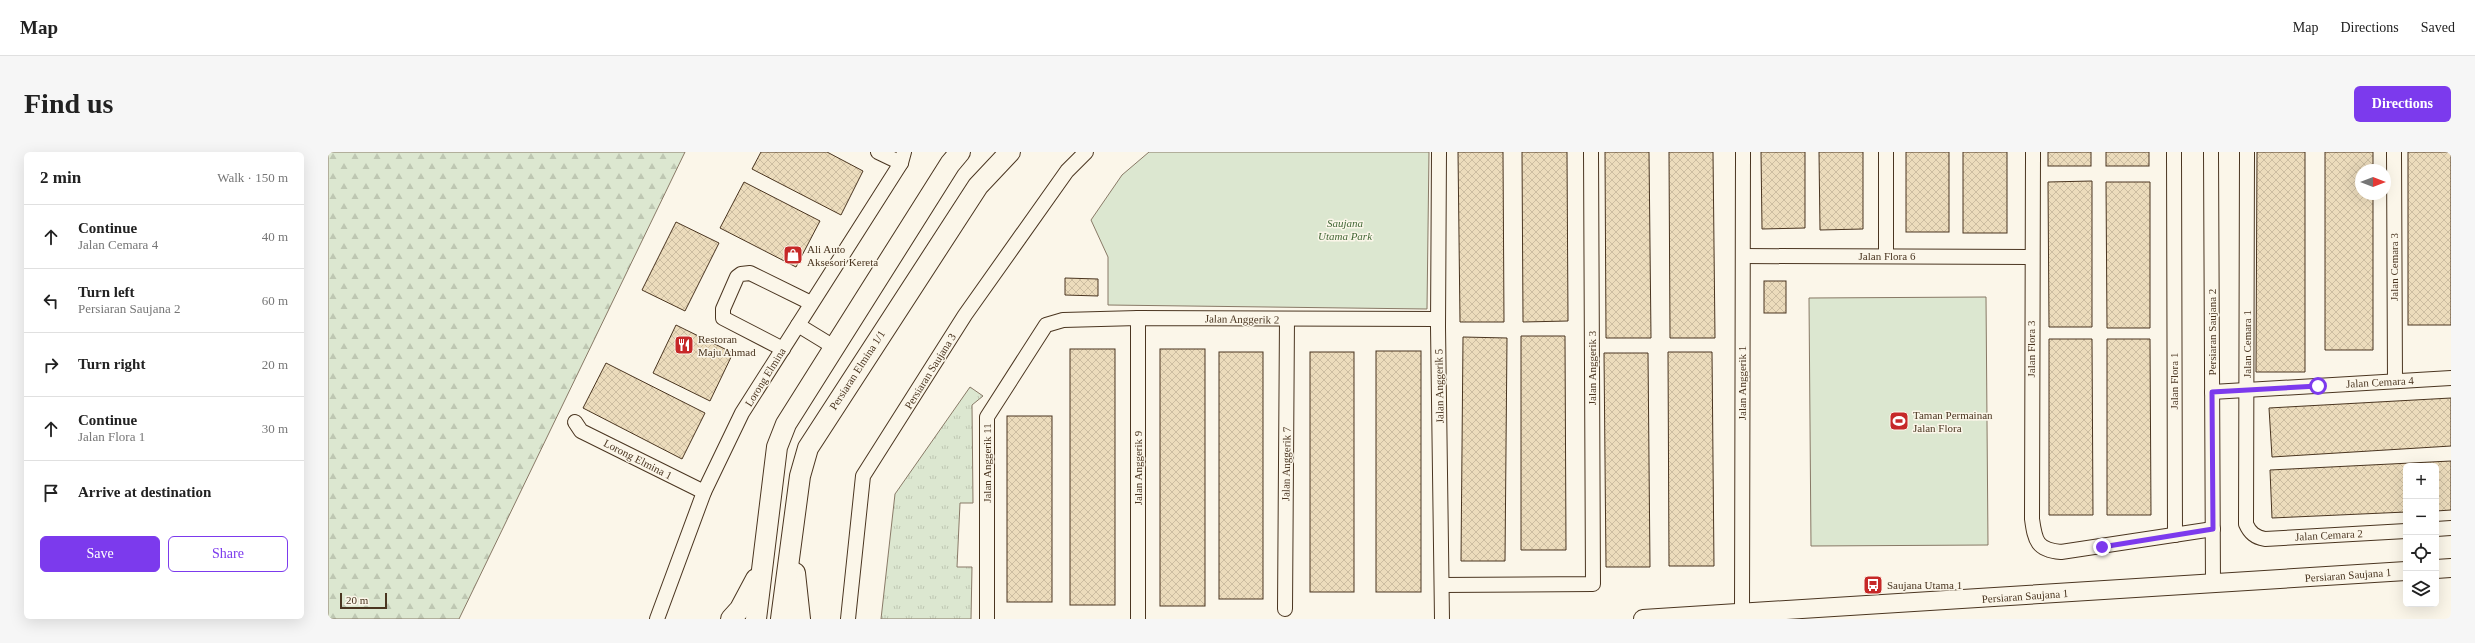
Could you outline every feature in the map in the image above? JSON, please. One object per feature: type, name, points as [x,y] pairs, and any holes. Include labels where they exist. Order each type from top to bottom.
[{"type":"main road","points":[[756,619],[777,446],[786,424],[960,152]]},
{"type":"main road","name":"Persiaran Elmina 1/1","points":[[781,619],[800,476],[808,448],[821,425],[978,186],[1010,152]]},
{"type":"main road","points":[[792,529],[800,619]]},
{"type":"main road","points":[[731,619],[740,609],[751,592],[763,561]]},
{"type":"street","points":[[878,152],[903,157]]},
{"type":"street","name":"Persiaran Saujana 3","points":[[848,619],[863,476],[965,315],[1067,171],[1086,152]]},
{"type":"street","name":"Jalan Anggerik 5","points":[[1439,152],[1438,319],[1442,619]]},
{"type":"street","name":"Jalan Anggerik 3","points":[[1442,585],[1593,584],[1590,152]]},
{"type":"street","name":"Jalan Anggerik 1","points":[[1742,614],[1743,152]]},
{"type":"street","points":[[1886,152],[1886,256]]},
{"type":"street","name":"Jalan Flora 3","points":[[2032,152],[2032,519],[2034,535],[2039,545],[2049,551],[2061,552],[2175,535]]},
{"type":"street","name":"Jalan Flora 1","points":[[2174,152],[2175,535]]},
{"type":"street","name":"Persiaran Saujana 2","points":[[2211,152],[2213,584]]},
{"type":"street","name":"Jalan Cemara 1","points":[[2247,152],[2246,524],[2252,534]]},
{"type":"street","name":"Jalan Cemara 3","points":[[2394,152],[2394,382]]},
{"type":"street","name":"Lorong Elmina","points":[[657,619],[704,492],[742,413],[903,157]]},
{"type":"street","name":"Jalan Flora 6","points":[[1743,256],[2031,257]]},
{"type":"street","points":[[783,349],[723,318],[722,309],[737,277],[740,274],[750,273],[811,303]]},
{"type":"street","name":"Jalan Anggerik 2","points":[[1046,325],[1063,320],[1138,318],[1438,319]]},
{"type":"street","name":"Jalan Anggerik 9","points":[[1138,318],[1138,619]]},
{"type":"street","name":"Jalan Anggerik 7","points":[[1285,609],[1287,319]]},
{"type":"street","points":[[798,325],[834,347]]},
{"type":"street","name":"Jalan Anggerik 11","points":[[987,619],[986,417],[1046,325]]},
{"type":"street","name":"Jalan Cemara 4","points":[[2212,392],[2451,378]]},
{"type":"street","name":"Lorong Elmina 1","points":[[575,422],[581,431],[704,492]]},
{"type":"street","points":[[2439,529],[2451,528]]},
{"type":"street","points":[[2175,535],[2213,529]]},
{"type":"street","name":"Jalan Cemara 2","points":[[2252,534],[2265,539],[2403,531]]},
{"type":"street","points":[[2439,569],[2451,568]]},
{"type":"street","name":"Persiaran Saujana 1","points":[[1643,619],[1742,614],[1806,614],[2403,571]]},
{"type":"green space","points":[[328,152],[685,152],[459,619],[328,619]]},
{"type":"green space","name":"Saujana Utama Park","points":[[1149,152],[1429,152],[1427,309],[1108,305],[1108,257],[1091,220],[1122,175]]},
{"type":"green space","name":"Taman Permainan Jalan Flora","points":[[1986,297],[1988,545],[1811,546],[1809,298]]},
{"type":"green space","points":[[970,387],[983,396],[972,405],[973,503],[960,503],[957,567],[972,567],[971,619],[881,619],[895,494]]},
{"type":"building","points":[[761,152],[827,152],[863,171],[841,215],[752,169]]},
{"type":"building","points":[[1458,152],[1503,152],[1504,322],[1460,322]]},
{"type":"building","points":[[1522,152],[1567,152],[1568,321],[1523,322]]},
{"type":"building","points":[[1605,152],[1649,152],[1651,338],[1606,338]]},
{"type":"building","points":[[1669,152],[1713,152],[1715,338],[1670,338]]},
{"type":"building","points":[[1761,152],[1805,152],[1805,228],[1762,229]]},
{"type":"building","points":[[1819,152],[1863,152],[1863,229],[1820,230]]},
{"type":"building","points":[[1906,152],[1949,152],[1949,232],[1906,232]]},
{"type":"building","points":[[1963,152],[2007,152],[2007,233],[1963,233]]},
{"type":"building","points":[[2048,152],[2091,152],[2091,166],[2048,166]]},
{"type":"building","points":[[2106,152],[2149,152],[2149,166],[2106,166]]},
{"type":"building","points":[[2257,152],[2305,152],[2305,372],[2256,372]]},
{"type":"building","points":[[2325,152],[2373,152],[2373,164],[2355,164],[2355,200],[2373,200],[2373,350],[2325,350]]},
{"type":"building","points":[[2408,152],[2451,152],[2451,325],[2408,325]]},
{"type":"building","points":[[2092,181],[2092,327],[2049,327],[2048,182]]},
{"type":"building","points":[[744,182],[820,221],[796,267],[720,228]]},
{"type":"building","points":[[2106,182],[2150,182],[2150,328],[2107,328]]},
{"type":"building","points":[[676,222],[719,243],[685,311],[642,290]]},
{"type":"building","points":[[1065,278],[1098,279],[1098,296],[1065,295]]},
{"type":"building","points":[[1764,281],[1786,281],[1786,313],[1764,313]]},
{"type":"building","points":[[676,325],[733,353],[710,401],[653,373]]},
{"type":"building","points":[[1521,336],[1565,336],[1566,550],[1521,550]]},
{"type":"building","points":[[1463,337],[1507,338],[1505,561],[1461,561]]},
{"type":"building","points":[[2049,339],[2092,339],[2093,515],[2049,515]]},
{"type":"building","points":[[2107,339],[2150,339],[2151,515],[2107,515]]},
{"type":"building","points":[[1070,349],[1115,349],[1115,605],[1070,605]]},
{"type":"building","points":[[1160,349],[1205,349],[1205,606],[1160,606]]},
{"type":"building","points":[[1376,351],[1421,351],[1421,592],[1376,592]]},
{"type":"building","points":[[1219,352],[1263,352],[1263,599],[1219,599]]},
{"type":"building","points":[[1310,352],[1354,352],[1354,592],[1310,592]]},
{"type":"building","points":[[1668,352],[1712,352],[1714,566],[1669,566]]},
{"type":"building","points":[[1604,353],[1648,353],[1650,567],[1606,567]]},
{"type":"building","points":[[606,363],[705,413],[682,459],[583,408]]},
{"type":"building","points":[[2451,398],[2451,446],[2272,457],[2269,408]]},
{"type":"building","points":[[1007,416],[1052,416],[1052,602],[1007,602]]},
{"type":"building","points":[[2451,461],[2451,510],[2439,511],[2439,463],[2411,463]]},
{"type":"building","points":[[2403,463],[2403,512],[2272,518],[2270,470]]},
{"type":"place","name":"Ali Auto Aksesori Kereta","points":[[793,255]]},
{"type":"place","name":"Restoran Maju Ahmad","points":[[684,345]]},
{"type":"place","name":"Taman Permainan Jalan Flora","points":[[1899,421]]},
{"type":"place","name":"Saujana Utama 1","points":[[1873,585]]},
{"type":"route","points":[[2102,547],[2213,529],[2212,392],[2318,386]]}]
